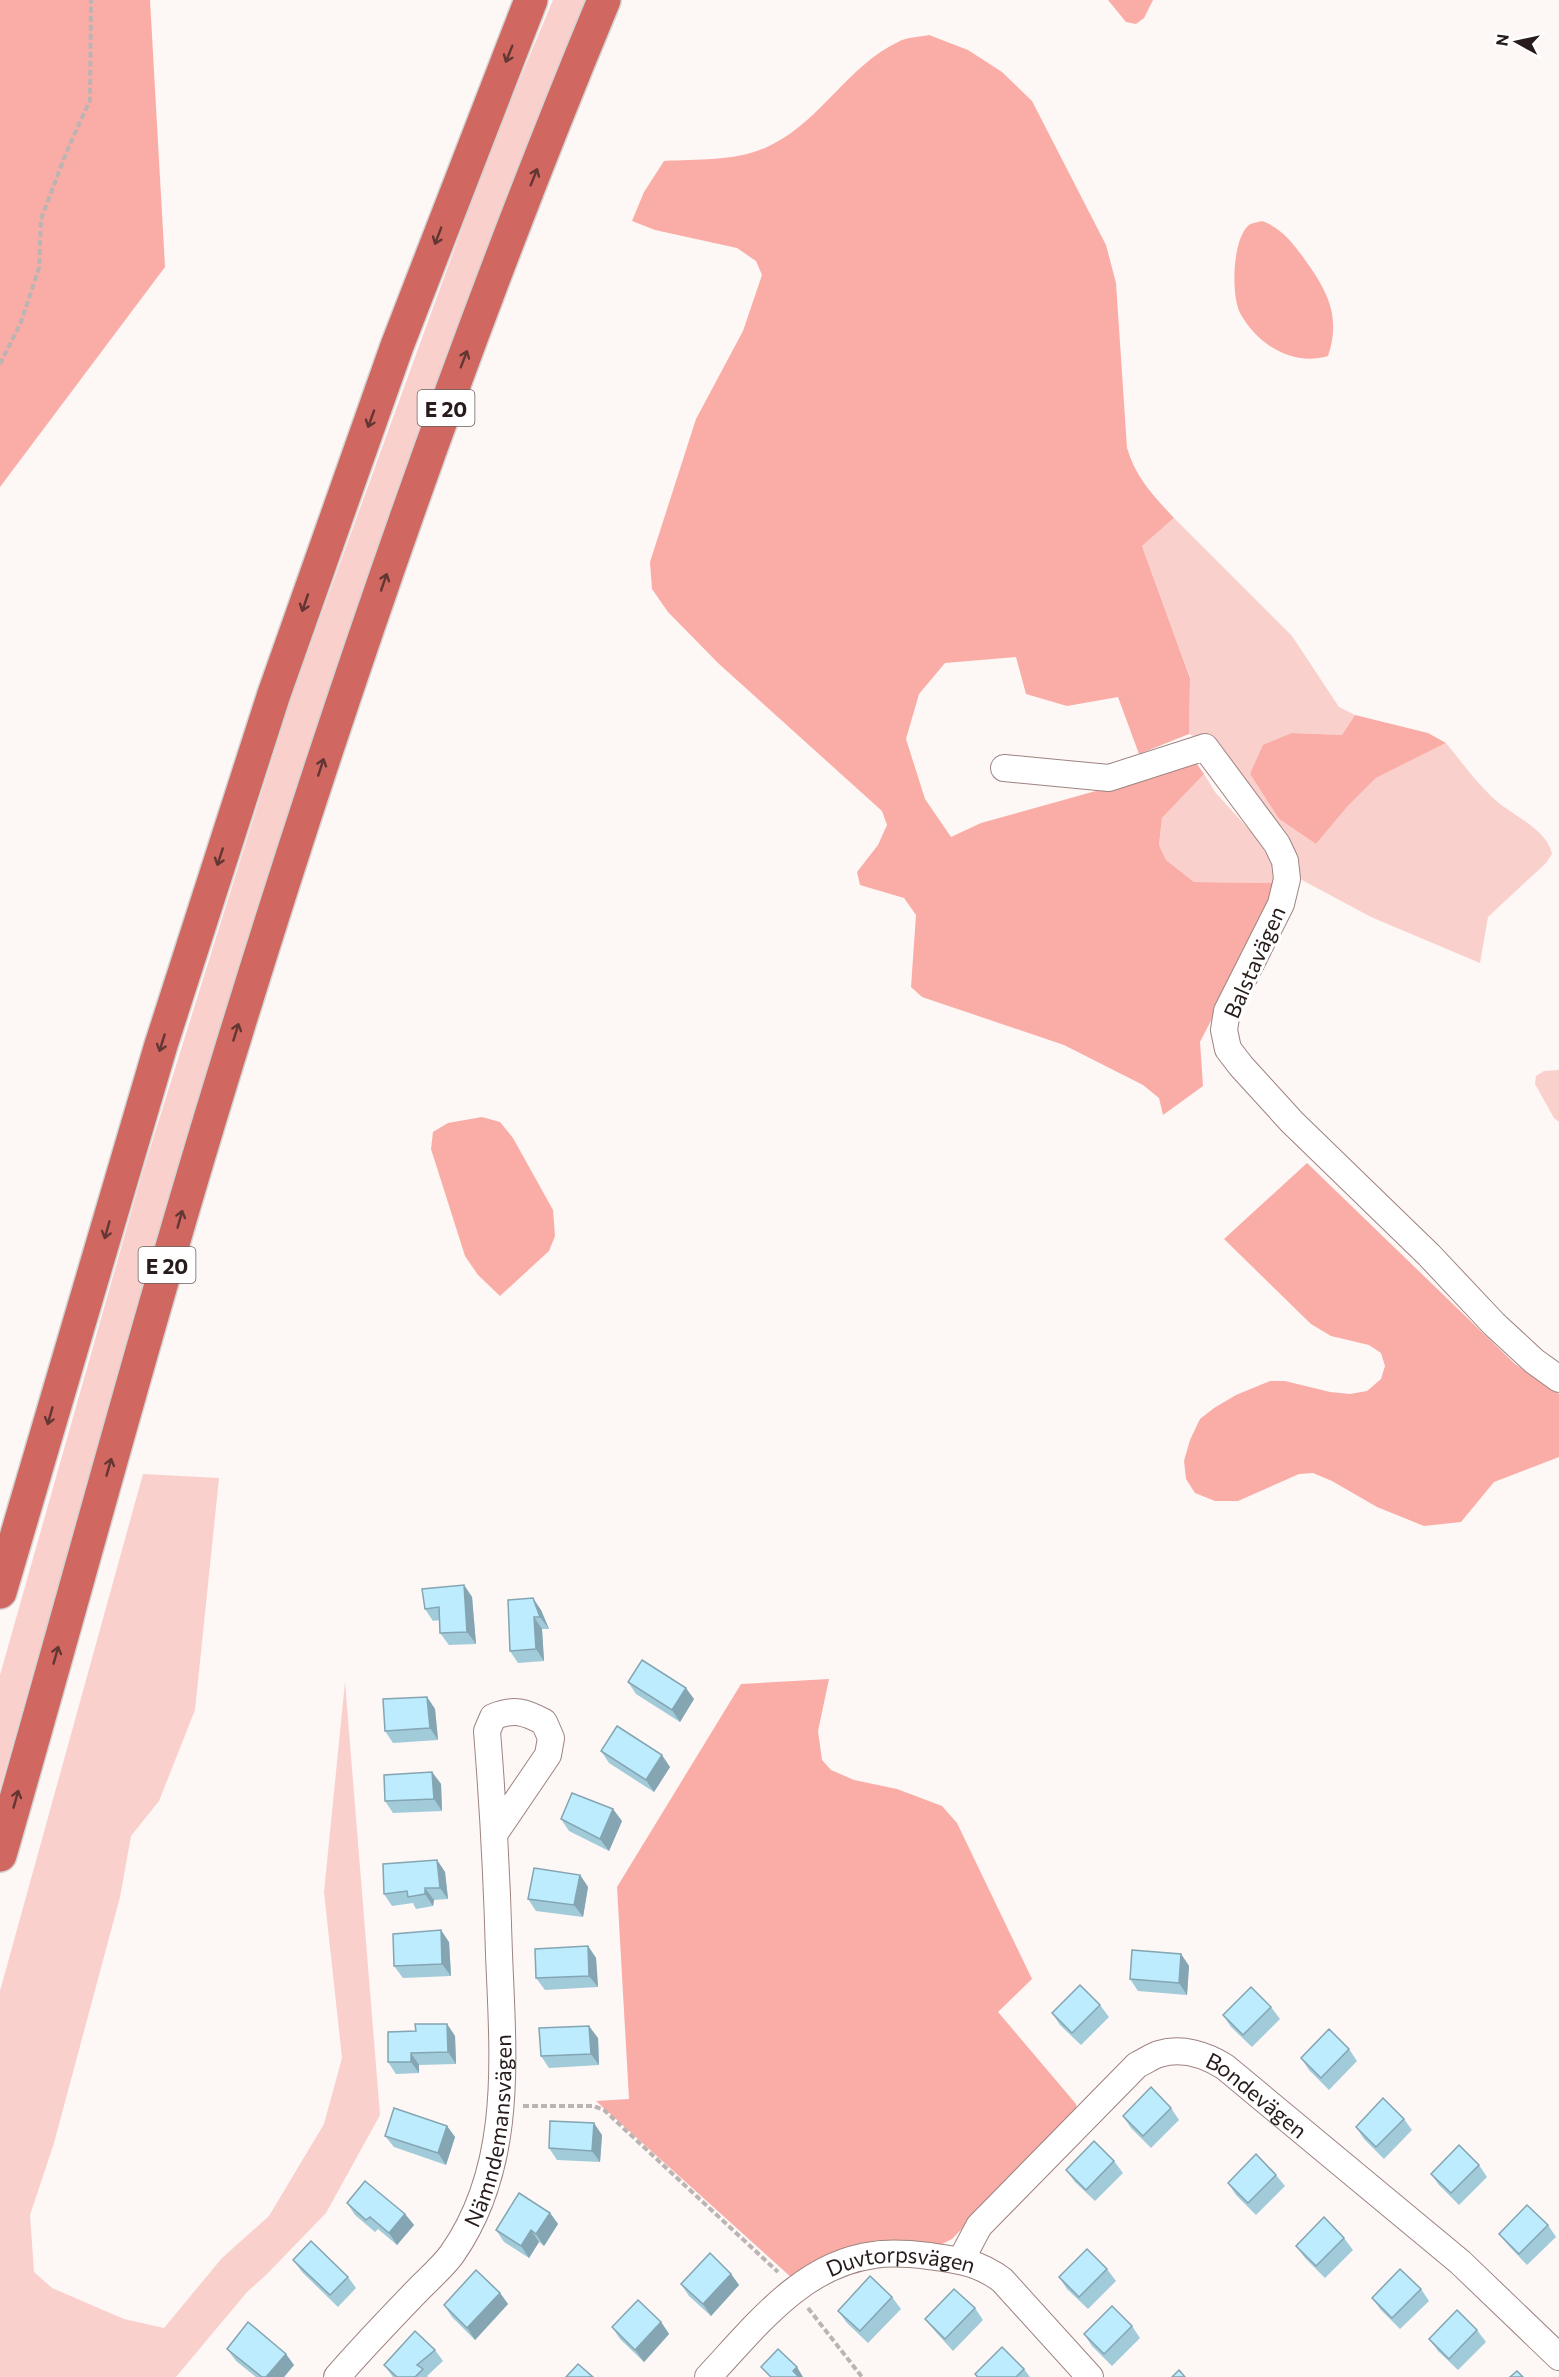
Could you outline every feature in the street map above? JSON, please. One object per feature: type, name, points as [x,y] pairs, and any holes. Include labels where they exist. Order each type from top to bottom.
[{"type":"highway","points":[[0,1592],[161,1046],[274,694],[397,346],[531,0]]},
{"type":"highway","name":"E 20","points":[[0,1856],[129,1394],[206,1130],[278,899],[346,691],[454,386],[604,0]]},
{"type":"street","name":"Balstavägen","points":[[1004,768],[1109,778],[1205,747],[1277,844],[1285,861],[1287,879],[1281,904],[1227,1011],[1224,1030],[1228,1049],[1292,1122],[1429,1255],[1494,1324],[1534,1361],[1559,1379]]},
{"type":"street","name":"Nämndemansvägen","points":[[337,2377],[452,2255],[475,2213],[488,2181],[498,2138],[501,2106],[502,2044],[495,1833]]},
{"type":"street","name":"Bondevägen","points":[[961,2260],[978,2226],[1137,2065],[1160,2054],[1184,2052],[1206,2055],[1225,2067],[1460,2262],[1559,2357]]},
{"type":"street","name":"Duvtorpsvägen","points":[[708,2377],[776,2305],[808,2279],[842,2263],[874,2254],[910,2254],[961,2260],[987,2268],[1002,2280],[1090,2377]]},
{"type":"path","points":[[0,363],[21,322],[39,268],[41,219],[66,153],[90,100],[91,0]]},
{"type":"path","points":[[501,2106],[593,2106],[604,2110],[783,2277],[862,2377]]},
{"type":"shaded area","points":[[0,0],[150,0],[165,267],[0,487]]},
{"type":"shaded area","points":[[553,0],[587,0],[479,269],[316,730],[160,1228],[0,1789],[0,1675],[142,1174],[292,695],[493,143]]},
{"type":"shaded area","points":[[1108,0],[1153,0],[1144,18],[1136,24],[1126,22]]},
{"type":"shaded area","points":[[929,35],[968,50],[1002,72],[1032,101],[1106,245],[1116,283],[1127,448],[1140,477],[1174,518],[1142,546],[1190,678],[1189,734],[1139,754],[1118,697],[1067,706],[1026,694],[1016,657],[945,663],[919,694],[906,739],[925,799],[951,837],[981,823],[1103,789],[1194,760],[1204,774],[1162,818],[1159,845],[1166,860],[1194,882],[1276,883],[1273,900],[1200,1042],[1203,1086],[1163,1115],[1159,1098],[1143,1085],[1064,1045],[922,997],[911,987],[916,915],[904,898],[860,885],[857,872],[878,845],[887,825],[882,811],[718,663],[668,612],[652,589],[650,562],[696,419],[743,331],[762,275],[756,261],[737,248],[655,230],[632,221],[644,192],[664,161],[734,157],[773,144],[806,121],[865,64],[881,52],[902,40]]},
{"type":"shaded area","points":[[1262,221],[1280,231],[1299,251],[1325,292],[1332,315],[1333,328],[1328,356],[1315,359],[1301,358],[1277,350],[1256,334],[1240,313],[1234,281],[1236,254],[1243,232],[1249,225]]},
{"type":"shaded area","points":[[1174,518],[1292,636],[1339,707],[1355,715],[1342,735],[1292,733],[1250,774],[1279,819],[1316,844],[1347,807],[1376,778],[1446,743],[1486,791],[1500,804],[1536,829],[1549,845],[1552,854],[1546,863],[1488,917],[1480,963],[1371,917],[1302,880],[1209,743],[1189,734],[1190,677],[1142,546]]},
{"type":"shaded area","points":[[1355,715],[1428,733],[1446,743],[1376,778],[1347,807],[1316,844],[1279,819],[1250,774],[1263,745],[1292,733],[1342,735]]},
{"type":"shaded area","points":[[1204,774],[1215,792],[1255,836],[1276,869],[1276,883],[1194,882],[1166,860],[1159,845],[1162,818]]},
{"type":"shaded area","points":[[1559,1070],[1559,1122],[1554,1118],[1535,1084],[1536,1076],[1544,1071]]},
{"type":"shaded area","points":[[482,1117],[500,1122],[513,1138],[553,1210],[555,1236],[549,1251],[500,1296],[478,1275],[465,1256],[431,1149],[433,1132],[448,1123]]},
{"type":"shaded area","points":[[1307,1163],[1515,1364],[1559,1394],[1559,1457],[1494,1482],[1461,1522],[1424,1526],[1377,1507],[1332,1481],[1313,1473],[1299,1474],[1238,1501],[1215,1501],[1195,1493],[1186,1479],[1184,1461],[1190,1440],[1200,1419],[1236,1395],[1270,1381],[1285,1381],[1330,1392],[1350,1394],[1367,1391],[1381,1379],[1385,1366],[1381,1353],[1369,1345],[1331,1336],[1311,1324],[1224,1239]]},
{"type":"shaded area","points":[[143,1474],[219,1478],[195,1710],[159,1801],[131,1836],[120,1897],[54,2143],[30,2215],[34,2272],[52,2288],[124,2319],[164,2328],[222,2258],[269,2216],[324,2124],[342,2058],[324,1892],[345,1682],[380,2115],[326,2213],[247,2292],[176,2377],[0,2377],[0,1991]]},
{"type":"shaded area","points":[[829,1679],[818,1731],[822,1760],[831,1770],[854,1780],[897,1789],[942,1806],[957,1823],[1032,1979],[998,2012],[1076,2104],[1077,2111],[952,2239],[942,2244],[792,2278],[596,2101],[629,2099],[617,1887],[741,1684]]},
{"type":"building","points":[[464,1585],[467,1632],[440,1633],[439,1607],[425,1609],[422,1589]]},
{"type":"building","points":[[533,1598],[540,1617],[534,1617],[536,1649],[510,1651],[508,1600]]},
{"type":"building","points":[[642,1660],[686,1688],[672,1710],[628,1682]]},
{"type":"building","points":[[427,1697],[430,1728],[385,1731],[383,1699]]},
{"type":"building","points":[[617,1726],[662,1755],[646,1780],[601,1751]]},
{"type":"building","points":[[432,1772],[434,1799],[385,1801],[384,1775]]},
{"type":"building","points":[[572,1793],[613,1809],[600,1839],[561,1819]]},
{"type":"building","points":[[437,1860],[440,1888],[425,1888],[425,1894],[408,1897],[407,1891],[384,1894],[383,1864]]},
{"type":"building","points":[[534,1868],[580,1875],[574,1905],[528,1899]]},
{"type":"building","points":[[441,1930],[442,1964],[394,1966],[393,1934]]},
{"type":"building","points":[[588,1946],[589,1976],[536,1978],[535,1949]]},
{"type":"building","points":[[1132,1950],[1181,1954],[1179,1983],[1130,1979]]},
{"type":"building","points":[[1080,1985],[1100,2005],[1072,2033],[1052,2013]]},
{"type":"building","points":[[1251,1987],[1271,2007],[1243,2035],[1223,2015]]},
{"type":"building","points":[[415,2024],[447,2024],[448,2052],[411,2053],[411,2062],[388,2062],[388,2032],[416,2031]]},
{"type":"building","points":[[589,2026],[591,2054],[541,2056],[539,2028]]},
{"type":"building","points":[[1329,2029],[1349,2049],[1321,2078],[1301,2058]]},
{"type":"building","points":[[1151,2087],[1171,2108],[1143,2136],[1123,2116]]},
{"type":"building","points":[[1383,2098],[1404,2119],[1376,2147],[1356,2127]]},
{"type":"building","points":[[394,2108],[447,2126],[438,2153],[385,2136]]},
{"type":"building","points":[[550,2121],[594,2123],[592,2151],[549,2148]]},
{"type":"building","points":[[1094,2141],[1114,2161],[1086,2190],[1066,2170]]},
{"type":"building","points":[[1459,2145],[1479,2165],[1451,2193],[1431,2174]]},
{"type":"building","points":[[1256,2154],[1276,2175],[1248,2203],[1228,2183]]},
{"type":"building","points":[[365,2181],[405,2214],[389,2233],[370,2217],[366,2220],[347,2203]]},
{"type":"building","points":[[519,2193],[550,2213],[536,2234],[531,2230],[521,2246],[496,2230]]},
{"type":"building","points":[[1527,2205],[1548,2225],[1519,2254],[1499,2234]]},
{"type":"building","points":[[1324,2217],[1344,2238],[1316,2266],[1296,2246]]},
{"type":"building","points":[[311,2241],[348,2277],[330,2295],[293,2260]]},
{"type":"building","points":[[1087,2249],[1107,2269],[1079,2297],[1059,2277]]},
{"type":"building","points":[[710,2253],[731,2274],[703,2304],[681,2284]]},
{"type":"building","points":[[1400,2269],[1421,2289],[1392,2318],[1372,2298]]},
{"type":"building","points":[[476,2270],[500,2293],[467,2328],[444,2305]]},
{"type":"building","points":[[870,2276],[892,2297],[860,2331],[838,2311]]},
{"type":"building","points":[[954,2289],[975,2308],[945,2339],[925,2319]]},
{"type":"building","points":[[638,2300],[661,2322],[635,2350],[612,2327]]},
{"type":"building","points":[[1112,2306],[1132,2326],[1104,2354],[1084,2334]]},
{"type":"building","points":[[1457,2310],[1477,2330],[1449,2359],[1429,2339]]},
{"type":"building","points":[[248,2322],[286,2354],[266,2377],[262,2377],[227,2349]]},
{"type":"building","points":[[415,2331],[435,2350],[417,2365],[423,2369],[415,2377],[397,2377],[384,2365]]},
{"type":"building","points":[[1002,2347],[1024,2369],[1016,2377],[978,2377],[975,2374]]},
{"type":"building","points":[[778,2349],[797,2367],[793,2371],[799,2377],[771,2377],[761,2367]]},
{"type":"building","points":[[578,2364],[593,2377],[566,2377]]},
{"type":"building","points":[[1179,2370],[1185,2377],[1172,2377]]},
{"type":"building","points":[[1517,2371],[1523,2377],[1510,2377]]}]
